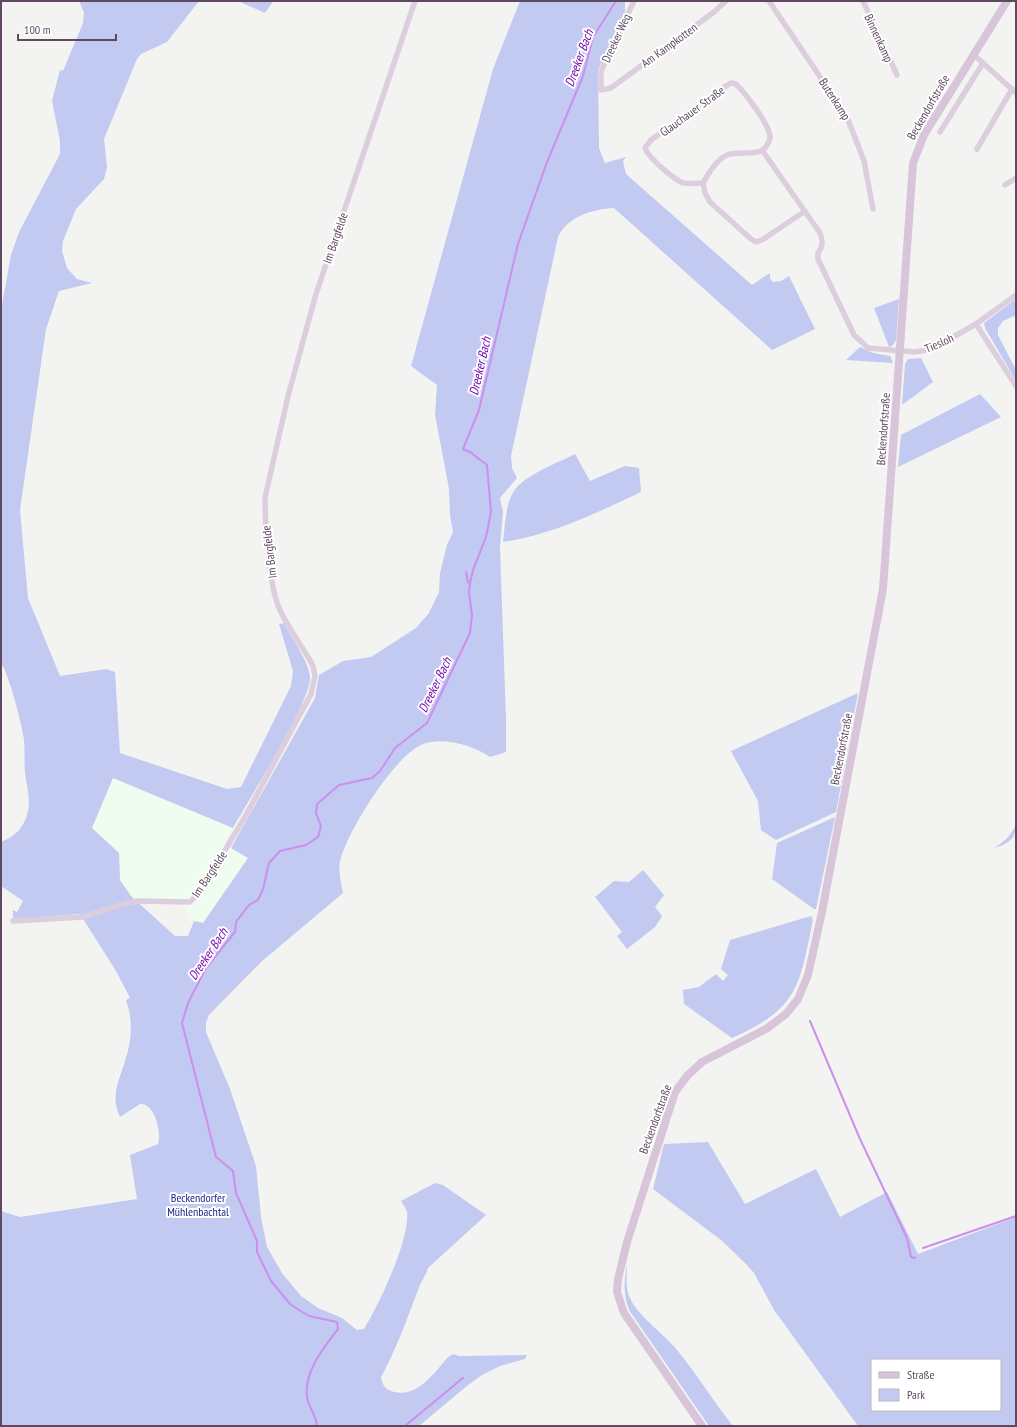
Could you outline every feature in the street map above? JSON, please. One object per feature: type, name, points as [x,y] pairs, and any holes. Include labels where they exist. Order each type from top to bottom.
[{"type":"street","name":"Im Bargfelde","points":[[13,921],[83,917],[126,903],[138,901],[190,902],[202,890],[246,815],[311,694],[315,676],[313,666],[280,611],[275,596],[265,514],[266,498],[288,396],[316,294],[415,1]]},
{"type":"street","name":"Dreeker Weg","points":[[611,88],[601,90],[601,71],[634,1]]},
{"type":"street","name":"Am Kampkotten","points":[[611,88],[714,12],[726,1]]},
{"type":"street","name":"Butenkamp","points":[[769,1],[847,117],[864,162],[873,209]]},
{"type":"street","name":"Binnenkamp","points":[[863,1],[897,75]]},
{"type":"street","name":"Beckendorfstraße","points":[[702,1426],[624,1313],[619,1302],[618,1278],[669,1110],[680,1084],[695,1068],[709,1057],[766,1029],[786,1014],[798,999],[808,975],[822,912],[883,589],[913,163],[924,134],[1007,1]]},
{"type":"street","points":[[974,54],[1014,91],[977,149]]},
{"type":"street","points":[[940,132],[983,63]]},
{"type":"street","name":"Glauchauer Straße","points":[[703,183],[683,183],[678,180],[651,158],[646,148],[651,140],[726,86],[736,84],[741,89],[767,127],[770,137],[768,144],[762,150]]},
{"type":"street","points":[[805,211],[762,240],[756,242],[710,202],[705,194],[703,183],[722,158],[727,155],[750,154],[762,150],[805,211],[820,233],[823,240],[822,248],[818,253],[818,258],[854,335],[868,348],[900,351]]},
{"type":"street","points":[[1005,184],[1016,178]]},
{"type":"street","name":"Tiesloh","points":[[900,351],[915,352],[932,349],[976,324],[1016,295]]},
{"type":"street","points":[[976,324],[1016,386]]},
{"type":"shaded area","points":[[113,778],[233,828],[224,844],[248,858],[203,923],[194,921],[184,907],[182,901],[128,900],[92,828]]},
{"type":"green space","name":"Beckendorfer Mühlenbachtal","points":[[79,1],[199,1],[167,42],[141,54],[137,59],[104,139],[107,167],[104,179],[76,209],[63,241],[62,251],[67,268],[77,279],[92,283],[59,291],[46,329],[20,510],[28,598],[60,676],[106,669],[115,672],[120,753],[227,789],[241,787],[291,686],[293,671],[279,624],[284,623],[300,650],[307,665],[310,678],[308,690],[290,729],[233,828],[113,778],[92,828],[119,853],[120,880],[131,896],[175,936],[188,936],[194,921],[203,923],[248,858],[231,848],[315,698],[319,675],[343,661],[371,657],[416,628],[429,613],[439,592],[440,573],[447,545],[453,532],[450,515],[449,489],[435,415],[437,385],[411,366],[493,69],[520,1],[625,1],[625,13],[598,70],[599,148],[605,163],[626,157],[623,161],[626,174],[752,285],[770,273],[770,279],[773,282],[781,281],[789,276],[815,329],[772,350],[614,208],[589,212],[567,224],[558,237],[511,456],[512,468],[517,478],[500,498],[503,512],[500,547],[506,752],[490,757],[475,749],[457,743],[438,741],[421,745],[410,752],[385,779],[362,815],[344,848],[339,865],[343,893],[261,962],[209,1015],[206,1022],[206,1032],[230,1089],[256,1166],[261,1217],[267,1247],[282,1273],[301,1296],[318,1308],[342,1318],[357,1330],[364,1329],[385,1288],[404,1239],[407,1224],[407,1212],[401,1201],[435,1183],[443,1185],[486,1215],[428,1268],[381,1377],[382,1382],[385,1388],[391,1391],[400,1393],[408,1392],[424,1383],[448,1357],[453,1354],[459,1356],[527,1355],[525,1359],[500,1366],[482,1375],[419,1426],[1,1426],[1,1211],[20,1217],[137,1199],[130,1155],[158,1144],[159,1139],[158,1126],[150,1108],[140,1104],[120,1117],[117,1109],[116,1089],[129,1046],[131,1023],[126,1000],[130,998],[116,971],[80,914],[13,919],[13,910],[17,912],[23,901],[1,886],[1,842],[13,836],[22,827],[28,812],[29,801],[25,773],[23,731],[11,689],[1,663],[1,310],[11,255],[19,232],[60,154],[60,141],[52,101],[60,70],[63,71],[83,23],[84,13]]},
{"type":"green space","points":[[238,1],[272,1],[272,3],[265,13]]},
{"type":"green space","points":[[899,299],[896,340],[893,345],[889,347],[874,308]]},
{"type":"green space","points":[[1016,299],[1016,315],[1003,321],[998,328],[998,335],[1016,370],[1016,381],[985,328],[984,323]]},
{"type":"green space","points":[[860,347],[873,353],[890,356],[893,363],[846,360]]},
{"type":"green space","points":[[921,358],[933,382],[902,405],[905,364],[908,359]]},
{"type":"green space","points":[[980,394],[1001,417],[898,467],[901,435]]},
{"type":"green space","points":[[575,454],[590,481],[625,466],[639,468],[641,492],[556,529],[521,539],[503,542],[507,509],[514,491],[519,485],[533,475]]},
{"type":"green space","points":[[858,693],[836,812],[776,840],[761,830],[758,801],[731,751]]},
{"type":"green space","points":[[835,817],[816,909],[814,909],[772,879],[777,843]]},
{"type":"green space","points":[[1016,824],[1015,834],[1013,837],[1007,843],[994,848],[1007,838]]},
{"type":"green space","points":[[643,870],[664,895],[655,907],[662,916],[655,927],[627,949],[617,936],[622,932],[595,897],[614,881],[629,882]]},
{"type":"green space","points":[[811,916],[813,920],[799,979],[792,993],[783,1005],[771,1016],[754,1027],[732,1038],[684,1004],[683,990],[699,987],[716,974],[723,981],[728,975],[721,969],[730,940]]},
{"type":"green space","points":[[708,1142],[745,1204],[816,1169],[840,1217],[887,1192],[918,1254],[1016,1217],[1016,1426],[858,1426],[774,1310],[754,1273],[721,1240],[653,1189],[664,1144]]},
{"type":"green space","points":[[627,1265],[627,1291],[633,1304],[638,1311],[677,1350],[733,1426],[709,1426],[629,1310],[625,1288]]},
{"type":"waterway","name":"Dreeker Bach","points":[[317,1426],[316,1419],[307,1397],[308,1378],[321,1352],[338,1329],[337,1322],[309,1316],[291,1305],[271,1281],[257,1252],[257,1241],[236,1193],[233,1171],[216,1157],[182,1023],[188,1003],[206,968],[235,932],[236,922],[249,905],[258,900],[263,889],[269,863],[280,851],[306,845],[318,837],[321,826],[316,813],[317,804],[339,785],[372,778],[380,771],[395,748],[427,723],[470,633],[472,615],[469,593],[470,583],[473,570],[486,537],[491,512],[487,465],[470,452],[463,449],[479,410],[518,244],[547,162],[583,76],[593,37],[616,1]]},
{"type":"waterway","name":"Dreeker Bach","points":[[466,572],[468,582],[470,583]]},
{"type":"waterway","points":[[810,1021],[860,1139],[907,1238],[911,1257],[915,1258]]},
{"type":"waterway","points":[[923,1248],[1016,1216]]},
{"type":"waterway","points":[[405,1426],[463,1378]]}]
